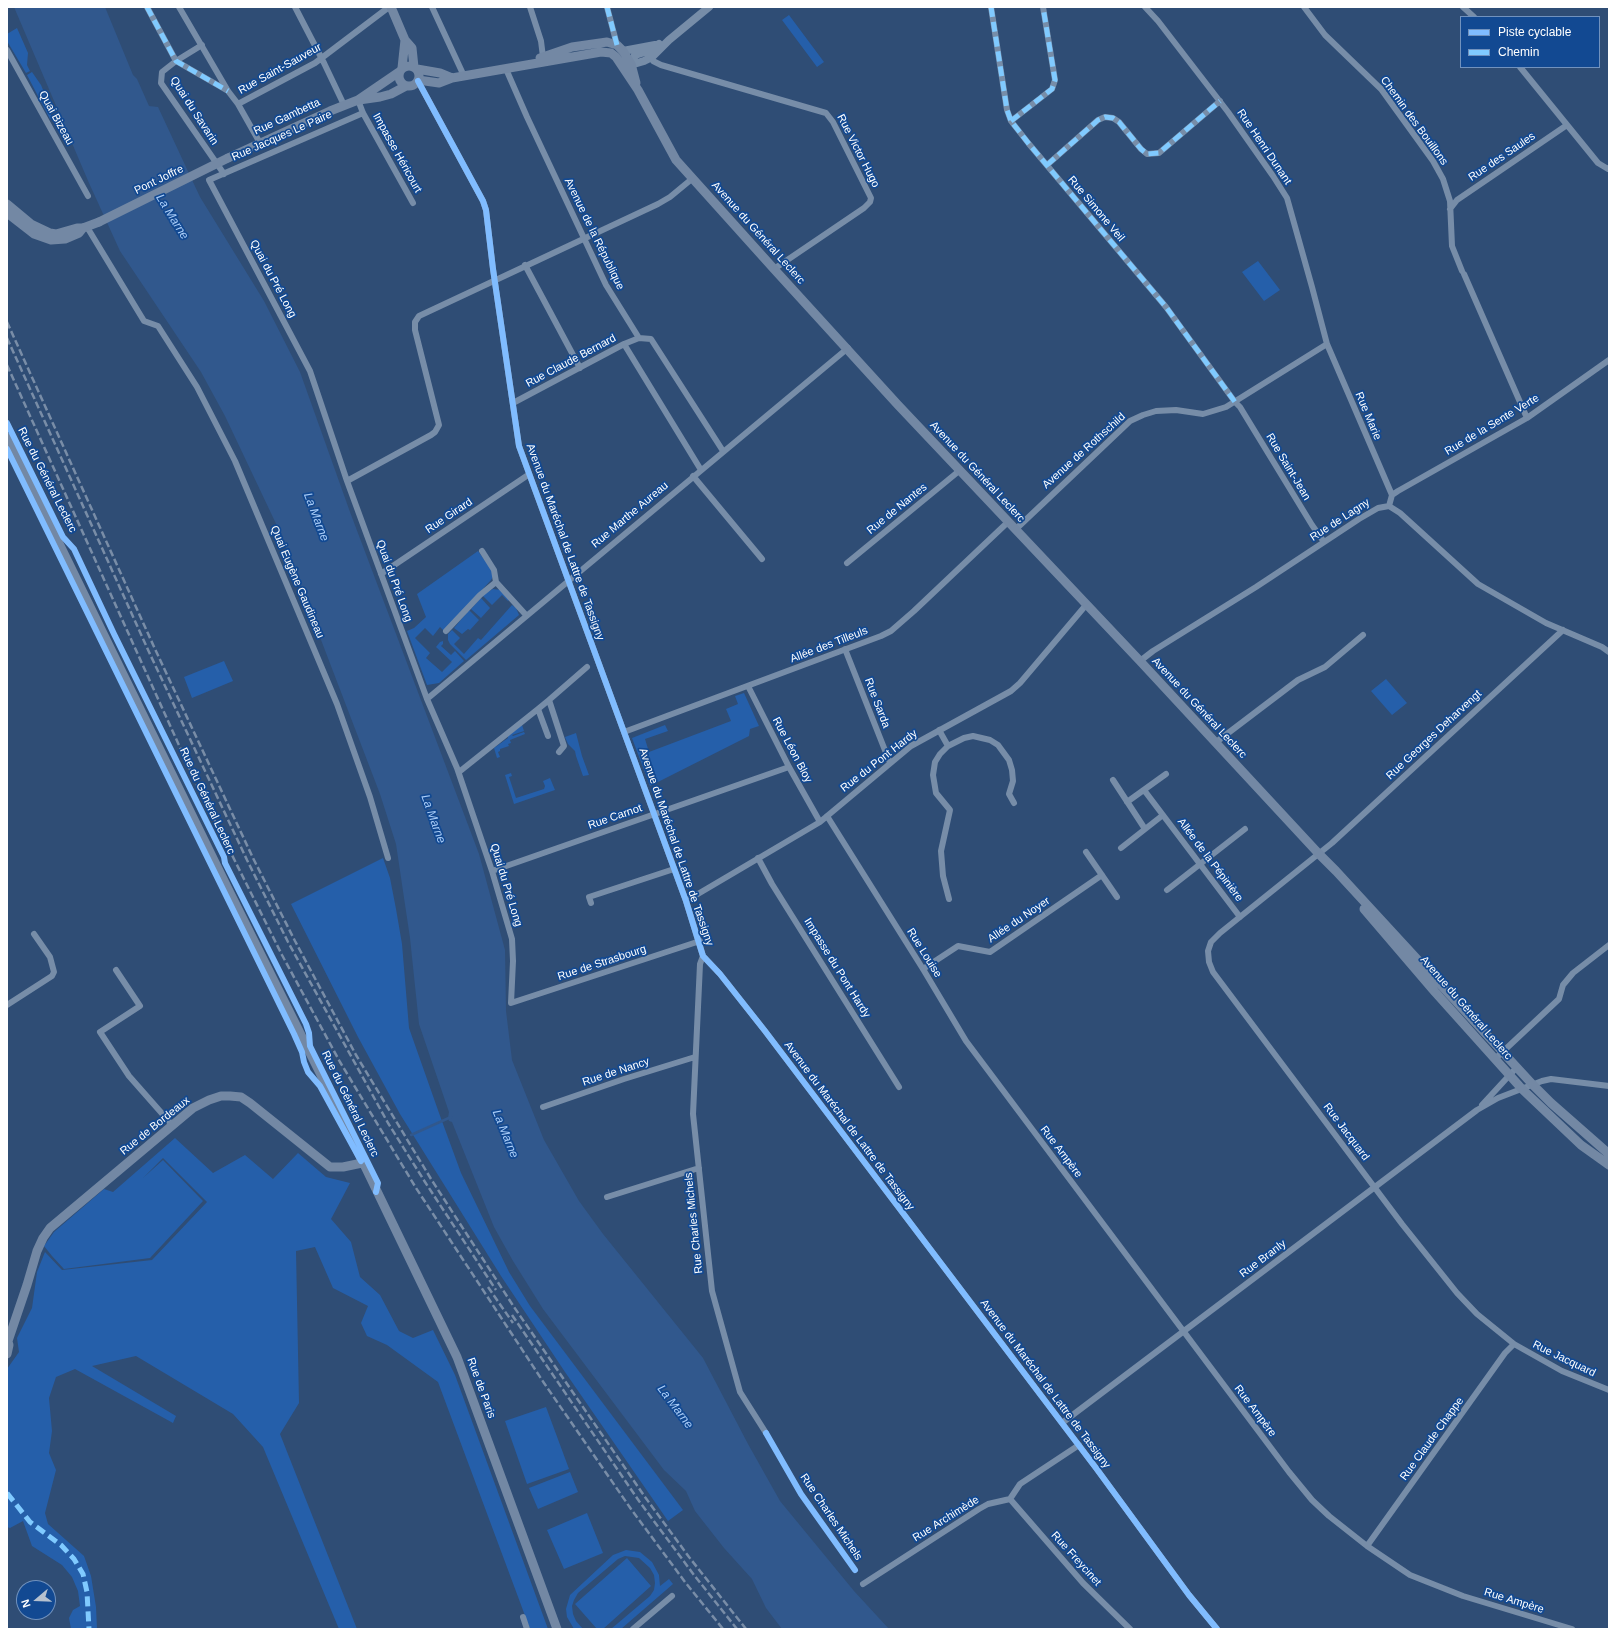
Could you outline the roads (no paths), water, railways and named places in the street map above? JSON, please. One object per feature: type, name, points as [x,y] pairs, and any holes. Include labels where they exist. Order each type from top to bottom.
[{"type":"main road","points":[[390,7],[405,40],[412,48],[416,68],[419,73],[418,80],[414,85],[406,86],[401,84],[399,79],[405,40]]},
{"type":"main road","points":[[524,65],[572,47],[607,42],[620,48],[628,66]]},
{"type":"main road","points":[[418,80],[439,82],[452,78],[601,52],[611,53],[628,66]]},
{"type":"main road","points":[[400,70],[408,65],[440,73],[452,78]]},
{"type":"main road","name":"Avenue du Général Leclerc","points":[[628,66],[638,90],[676,160],[774,269],[848,348],[959,471],[1086,604],[1504,1051],[1533,1085],[1551,1103],[1609,1154]]},
{"type":"main road","name":"Rue Gambetta","points":[[228,158],[358,100],[400,70]]},
{"type":"main road","name":"Rue Gambetta","points":[[358,100],[391,94],[406,86]]},
{"type":"main road","name":"Pont Joffre","points":[[85,228],[197,175],[228,158]]},
{"type":"main road","points":[[7,204],[31,224],[50,233],[85,228]]},
{"type":"main road","points":[[7,212],[34,234],[46,240],[65,239],[79,233],[85,228]]},
{"type":"main road","name":"Rue du Général Leclerc","points":[[7,437],[228,889],[323,1079],[362,1163]]},
{"type":"main road","name":"Avenue du Général Leclerc","points":[[1319,854],[1401,953],[1522,1089],[1580,1145],[1609,1165]]},
{"type":"main road","name":"Rue de Bordeaux","points":[[7,1354],[9,1349],[8,1340],[42,1238],[50,1228],[193,1108],[221,1096],[241,1098],[250,1103],[330,1167],[343,1167],[362,1163]]},
{"type":"main road","name":"Rue de Paris","points":[[362,1163],[457,1357],[557,1629]]},
{"type":"main road","name":"Rue de Bordeaux","points":[[7,1324],[18,1312]]},
{"type":"street","points":[[147,7],[176,61],[228,91]]},
{"type":"street","points":[[179,7],[260,143]]},
{"type":"street","points":[[295,7],[322,58],[344,106]]},
{"type":"street","name":"Rue Saint-Sauveur","points":[[238,104],[322,58],[390,7]]},
{"type":"street","points":[[432,7],[464,76]]},
{"type":"street","points":[[530,7],[541,41],[543,57]]},
{"type":"street","points":[[607,7],[620,48],[653,51],[669,40]]},
{"type":"street","points":[[628,66],[639,63],[709,7]]},
{"type":"street","name":"Rue Simone Veil","points":[[991,7],[1007,110],[1011,121],[1166,307],[1235,402]]},
{"type":"street","points":[[1011,121],[1052,89],[1055,80],[1043,7]]},
{"type":"street","name":"Rue Henri Dunant","points":[[1145,7],[1220,101],[1287,198],[1327,344]]},
{"type":"street","name":"Chemin des Bouillons","points":[[1304,7],[1325,35],[1381,89],[1433,161],[1443,179],[1450,209],[1452,246],[1527,418]]},
{"type":"street","points":[[1463,7],[1473,16]]},
{"type":"street","name":"Quai du Savarin","points":[[202,45],[176,61],[162,72],[160,82],[224,174]]},
{"type":"street","name":"Quai Bizeau","points":[[7,50],[88,196]]},
{"type":"street","name":"Rue Victor Hugo","points":[[653,51],[653,60],[661,65],[826,113],[833,122],[871,198],[870,202],[864,208],[774,269]]},
{"type":"street","points":[[1521,68],[1598,163],[1608,169],[1609,168]]},
{"type":"street","name":"Avenue de la République","points":[[506,69],[526,117],[606,285],[639,338]]},
{"type":"street","name":"Avenue du Maréchal de Lattre de Tassigny","points":[[418,80],[483,201],[486,210],[494,280],[519,446],[528,475],[686,901],[700,941],[703,956],[720,974],[765,1031],[1079,1445],[1189,1595],[1217,1629]]},
{"type":"street","name":"Impasse Héricourt","points":[[358,100],[363,113],[413,203]]},
{"type":"street","points":[[1047,165],[1098,120],[1105,117],[1113,118],[1119,122],[1141,149],[1148,154],[1159,153],[1220,101]]},
{"type":"street","name":"Rue Jacques Le Paire","points":[[209,180],[363,113]]},
{"type":"street","name":"Rue des Saules","points":[[1450,209],[1457,200],[1567,124]]},
{"type":"street","points":[[347,481],[436,432],[439,425],[415,330],[415,322],[418,316],[430,309],[658,204],[670,197],[693,178]]},
{"type":"street","name":"Quai du Pré Long","points":[[209,180],[310,371],[347,481],[426,699],[459,772],[492,871],[512,939],[513,961],[511,1003]]},
{"type":"street","name":"Quai Eugène Gaudineau","points":[[85,228],[144,321],[158,326],[197,386],[235,461],[337,704],[370,797],[388,858]]},
{"type":"street","points":[[525,266],[580,368]]},
{"type":"street","points":[[639,338],[651,338],[655,343],[723,451]]},
{"type":"street","name":"Rue Claude Bernard","points":[[513,402],[624,344],[639,338]]},
{"type":"street","points":[[624,344],[701,470]]},
{"type":"street","name":"Avenue de Rothschild","points":[[1015,530],[1130,421],[1156,411],[1176,410],[1203,414],[1226,407],[1327,344]]},
{"type":"street","name":"Rue Marie","points":[[1327,344],[1392,495]]},
{"type":"street","name":"Rue Marthe Aureau","points":[[426,699],[848,348]]},
{"type":"street","name":"Rue de la Sente Verte","points":[[1392,495],[1527,418],[1609,360]]},
{"type":"street","name":"Rue Saint-Jean","points":[[1235,402],[1240,407],[1312,525],[1324,542]]},
{"type":"street","name":"Rue de Nantes","points":[[847,564],[959,471]]},
{"type":"street","name":"Rue Girard","points":[[381,574],[528,475]]},
{"type":"street","points":[[693,476],[762,559]]},
{"type":"street","points":[[1392,495],[1389,506],[1400,513],[1473,581],[1546,623],[1602,647],[1609,652]]},
{"type":"street","name":"Rue de Lagny","points":[[1140,662],[1153,651],[1378,508],[1389,506]]},
{"type":"street","name":"Allée des Tilleuls","points":[[624,732],[881,636],[900,623],[1008,522]]},
{"type":"street","points":[[482,551],[494,570],[496,582],[526,615]]},
{"type":"street","points":[[446,631],[480,595],[496,582]]},
{"type":"street","name":"Rue du Pont Hardy","points":[[686,901],[820,822],[911,746],[1011,691],[1086,604]]},
{"type":"street","name":"Rue Georges Deharvengt","points":[[1319,854],[1563,630]]},
{"type":"street","points":[[1215,743],[1298,680],[1325,667],[1363,635]]},
{"type":"street","name":"Rue Sarda","points":[[845,649],[890,763]]},
{"type":"street","points":[[459,772],[549,700],[587,667]]},
{"type":"street","name":"Rue Léon Bloy","points":[[748,686],[789,767],[820,822]]},
{"type":"street","points":[[549,700],[564,746],[559,752]]},
{"type":"street","points":[[538,708],[548,736]]},
{"type":"street","points":[[939,730],[948,746]]},
{"type":"street","points":[[949,900],[943,876],[941,851],[950,810],[936,793],[933,775],[935,762],[940,754],[948,746],[964,738],[973,736],[990,740],[998,745],[1009,760],[1012,770],[1012,781],[1009,794],[1014,803]]},
{"type":"street","name":"Rue Carnot","points":[[492,871],[789,767]]},
{"type":"street","points":[[1127,802],[1166,774]]},
{"type":"street","points":[[1113,780],[1145,829]]},
{"type":"street","name":"Allée de la Pépinière","points":[[1144,790],[1240,916]]},
{"type":"street","name":"Allée de la Pépinière","points":[[1121,848],[1163,815]]},
{"type":"street","name":"Rue Louise","points":[[827,816],[923,969],[966,1041],[1007,1097]]},
{"type":"street","points":[[1167,890],[1245,829]]},
{"type":"street","points":[[1086,852],[1117,897]]},
{"type":"street","name":"Rue Jacquard","points":[[1319,854],[1240,916],[1212,942],[1208,951],[1209,962],[1213,972],[1374,1187],[1456,1293],[1491,1326],[1514,1344],[1562,1371],[1609,1390]]},
{"type":"street","name":"Impasse du Pont Hardy","points":[[758,858],[772,884],[899,1087]]},
{"type":"street","points":[[592,903],[589,897],[674,869]]},
{"type":"street","name":"Allée du Noyer","points":[[923,969],[958,946],[990,952],[1102,875]]},
{"type":"street","points":[[7,1005],[52,976],[54,972],[50,957],[34,934]]},
{"type":"street","name":"Rue de Strasbourg","points":[[511,1003],[700,941]]},
{"type":"street","points":[[1495,1059],[1559,998],[1563,985],[1573,973],[1609,945]]},
{"type":"street","name":"Rue Charles Michels","points":[[703,956],[700,964],[693,1114],[712,1291],[740,1392],[766,1433]]},
{"type":"street","points":[[116,970],[140,1006],[100,1032],[128,1076],[173,1126]]},
{"type":"street","name":"Rue de Nancy","points":[[543,1107],[624,1079],[695,1057]]},
{"type":"street","name":"Rue Branly","points":[[1477,1110],[1517,1068]]},
{"type":"street","name":"Rue Branly","points":[[1062,1423],[1477,1110],[1498,1098],[1551,1079],[1609,1086]]},
{"type":"street","name":"Rue Ampère","points":[[1007,1097],[1288,1472],[1312,1500],[1329,1516],[1367,1546],[1410,1575],[1463,1596],[1572,1629]]},
{"type":"street","points":[[607,1197],[699,1168]]},
{"type":"street","name":"Rue Claude Chappe","points":[[1367,1546],[1505,1353],[1514,1344]]},
{"type":"street","points":[[1010,1499],[1020,1484],[1079,1445]]},
{"type":"street","name":"Rue Archimède","points":[[863,1584],[979,1509],[988,1504],[1010,1499]]},
{"type":"street","name":"Rue Freycinet","points":[[1010,1499],[1083,1583],[1130,1629]]},
{"type":"street","points":[[633,1629],[672,1596]]},
{"type":"street","points":[[523,1617],[527,1629]]},
{"type":"water","name":"La Marne","points":[[14,7],[105,7],[133,75],[137,79],[149,106],[158,107],[200,197],[264,301],[300,372],[350,512],[479,854],[505,950],[506,1011],[512,1060],[544,1140],[579,1201],[603,1234],[703,1358],[780,1501],[854,1591],[889,1629],[782,1629],[766,1608],[752,1579],[724,1548],[695,1511],[686,1491],[664,1470],[543,1309],[494,1227],[452,1122],[449,1121],[449,1112],[419,1024],[410,938],[396,844],[380,794],[279,530],[225,416],[201,372],[120,251],[89,183]]},
{"type":"waterway","points":[[411,1135],[451,1117]]},
{"type":"railway","points":[[7,322],[155,649],[253,858],[295,941],[356,1055],[431,1179],[514,1307],[645,1497],[689,1557],[746,1629]]},
{"type":"railway","points":[[7,338],[149,652],[247,860],[288,942],[388,1123],[496,1290]]},
{"type":"railway","points":[[7,365],[197,785],[282,955],[340,1062],[416,1188],[544,1383],[631,1509],[685,1582],[723,1629]]},
{"type":"railway","points":[[488,1287],[513,1323]]},
{"type":"railway","points":[[512,1315],[639,1501],[694,1575],[737,1629]]}]
